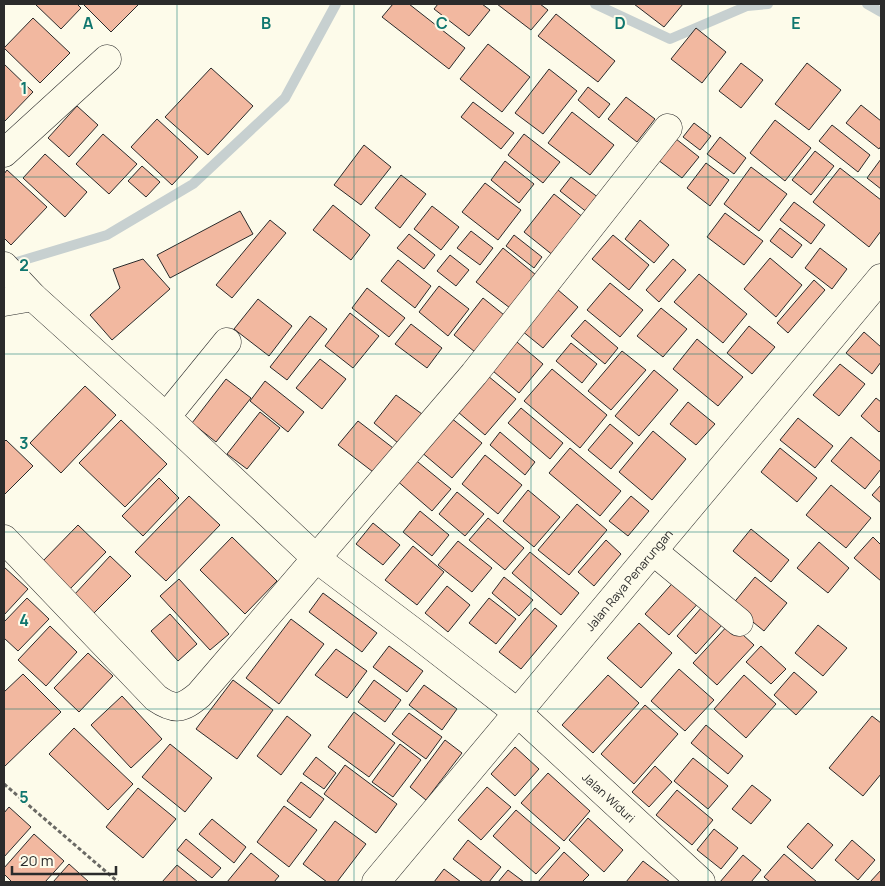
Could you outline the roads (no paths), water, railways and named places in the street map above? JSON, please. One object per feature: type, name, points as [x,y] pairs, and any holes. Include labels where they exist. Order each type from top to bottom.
[{"type":"street","points":[[4,153],[106,59]]},
{"type":"street","points":[[4,540],[156,698],[166,705],[175,708],[188,704],[199,695],[317,559],[474,374],[668,128]]},
{"type":"street","name":"Jalan Widuri","points":[[4,266],[20,295],[166,417],[317,559],[518,713],[701,882]]},
{"type":"street","name":"Jalan Raya Penarungan","points":[[376,882],[880,283]]},
{"type":"street","points":[[166,417],[227,342]]},
{"type":"street","points":[[653,551],[739,622]]},
{"type":"waterway","points":[[7,265],[107,235],[193,184],[285,98],[336,4]]},
{"type":"waterway","points":[[595,4],[670,39],[747,6],[768,4]]},
{"type":"waterway","points":[[867,4],[881,12]]}]
